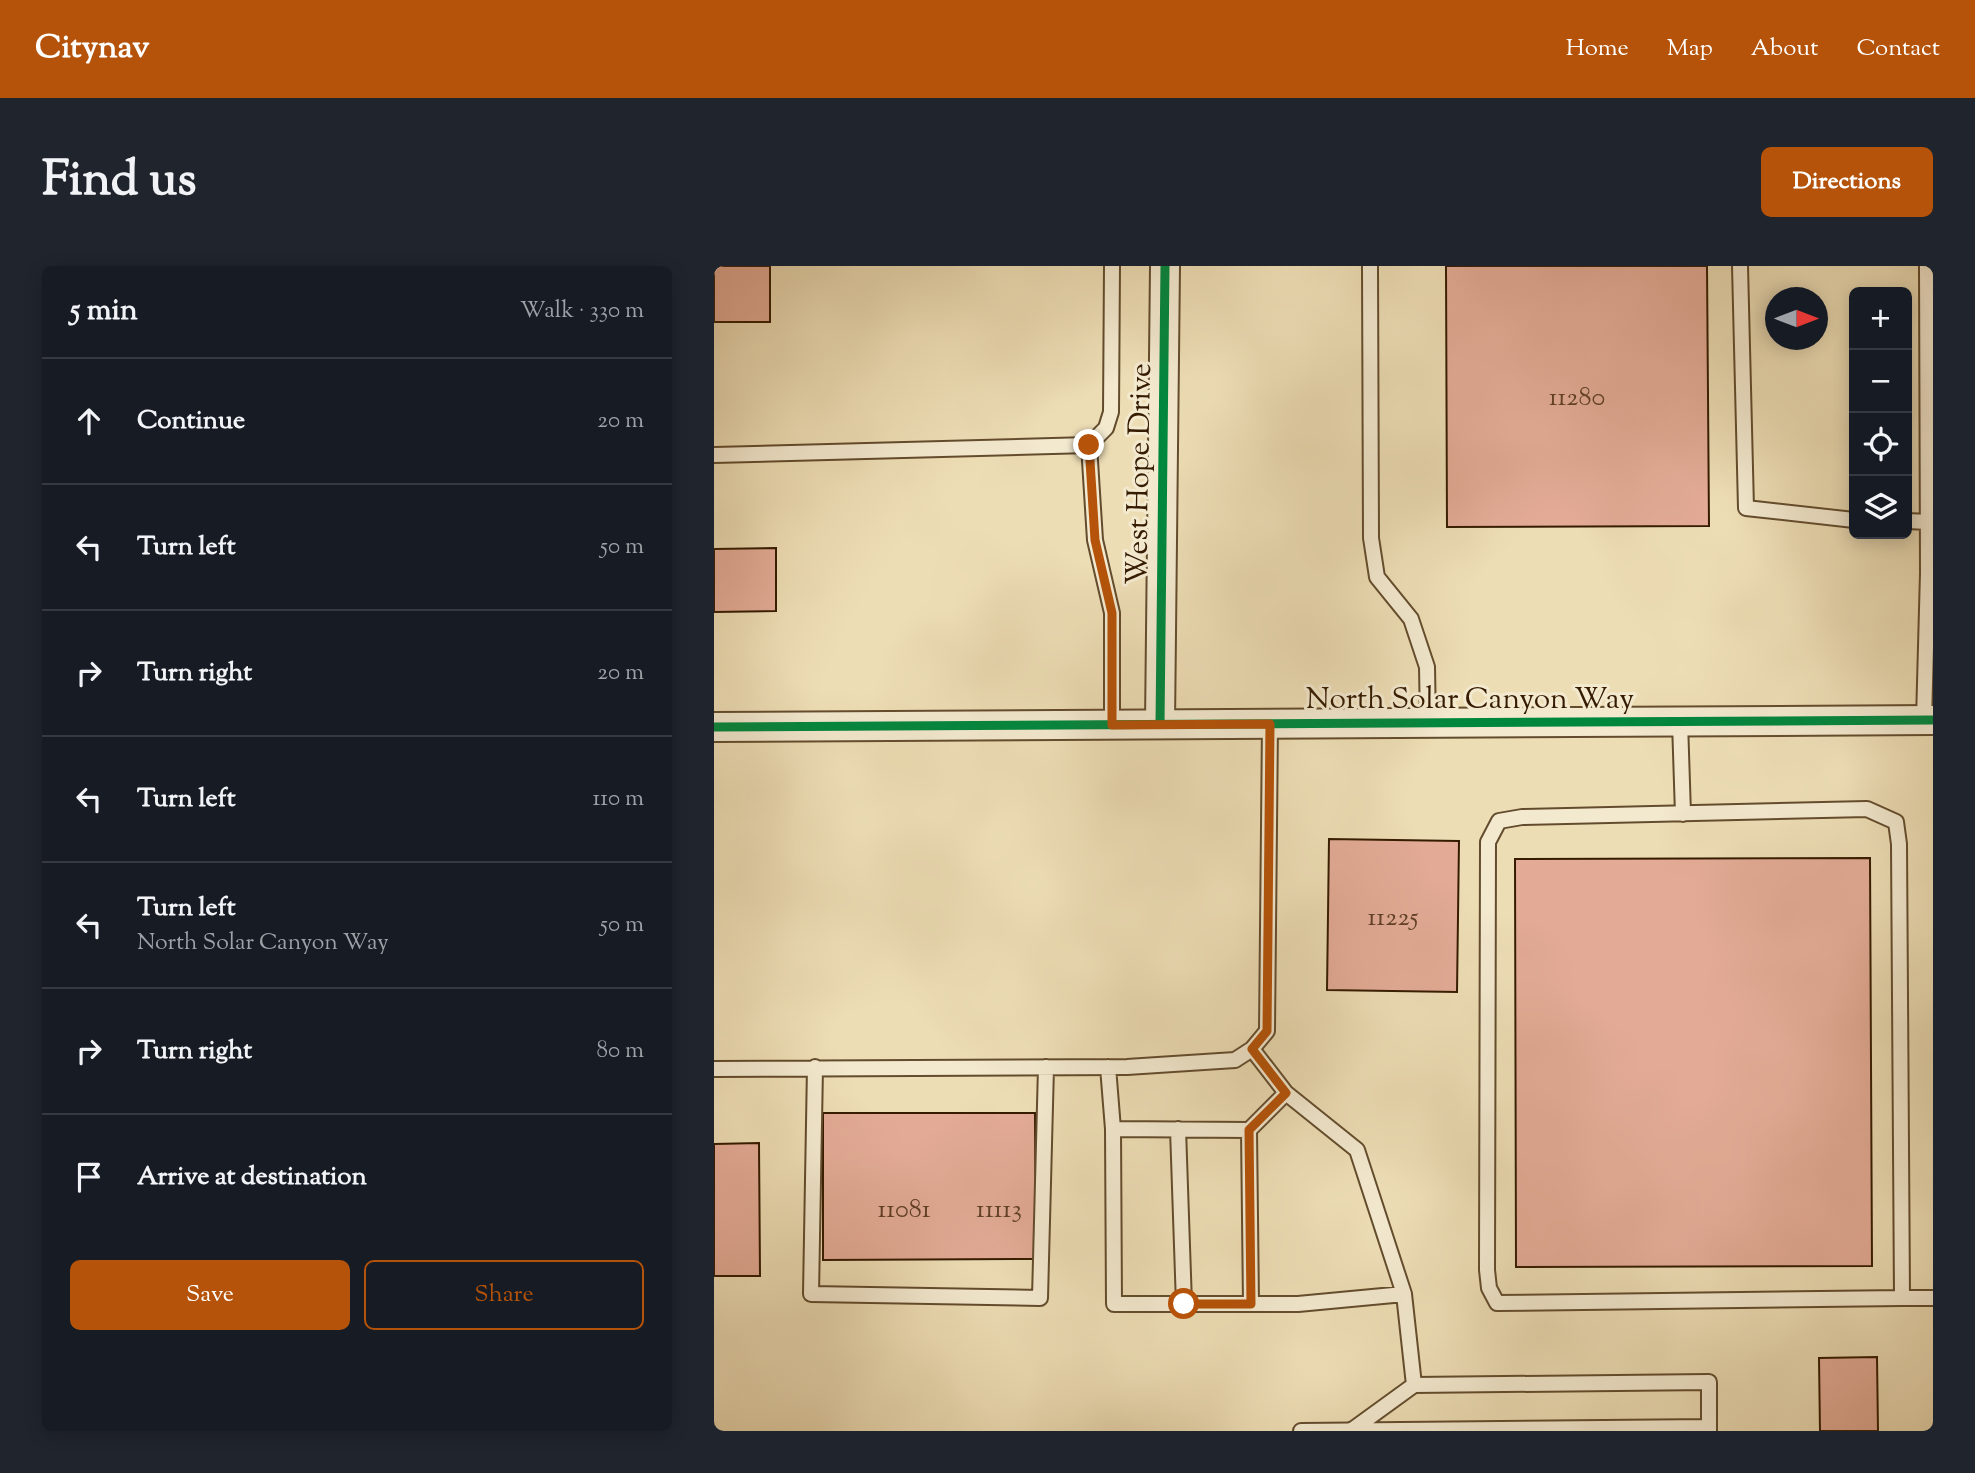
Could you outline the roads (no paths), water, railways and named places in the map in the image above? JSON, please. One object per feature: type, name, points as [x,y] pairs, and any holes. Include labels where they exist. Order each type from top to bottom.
[{"type":"street","name":"West Hope Drive","points":[[1160,724],[1165,266]]},
{"type":"street","name":"North Solar Canyon Way","points":[[714,727],[1928,720]]},
{"type":"lane","points":[[714,456],[1089,445],[1106,428],[1111,412],[1112,266]]},
{"type":"lane","points":[[1370,266],[1371,538],[1377,577],[1410,619],[1427,667],[1428,723]]},
{"type":"lane","points":[[1740,266],[1746,508],[1849,519]]},
{"type":"lane","points":[[1927,266],[1928,720]]},
{"type":"lane","points":[[1089,445],[1095,540],[1112,613],[1112,725]]},
{"type":"lane","points":[[1912,521],[1928,522]]},
{"type":"lane","points":[[1680,722],[1683,814]]},
{"type":"lane","points":[[714,1069],[1108,1068],[1235,1060],[1252,1049],[1267,1031],[1270,724]]},
{"type":"lane","points":[[1902,1298],[1899,844],[1896,822],[1867,809],[1522,817],[1499,821],[1488,842],[1489,1288],[1497,1303],[1933,1298]]},
{"type":"lane","points":[[1252,1049],[1286,1093],[1357,1150],[1404,1294],[1414,1385]]},
{"type":"lane","points":[[815,1068],[810,1294],[1040,1298],[1046,1068]]},
{"type":"lane","points":[[1108,1068],[1113,1129],[1114,1304],[1298,1304],[1404,1294]]},
{"type":"lane","points":[[1251,1304],[1249,1130],[1286,1093]]},
{"type":"lane","points":[[1113,1129],[1249,1130]]},
{"type":"lane","points":[[1178,1129],[1184,1304]]},
{"type":"lane","points":[[1301,1431],[1709,1429],[1709,1382],[1414,1385],[1352,1430]]}]
